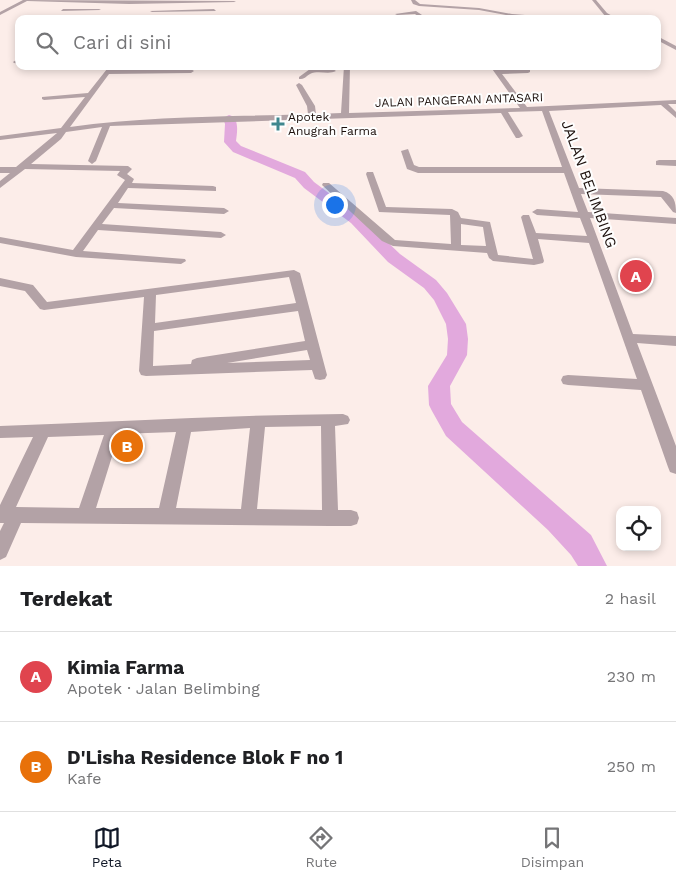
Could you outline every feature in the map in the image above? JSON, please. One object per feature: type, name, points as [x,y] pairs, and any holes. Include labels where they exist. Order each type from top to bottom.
[{"type":"street","points":[[413,0],[417,4],[479,9],[514,15]]},
{"type":"street","points":[[594,0],[607,15]]},
{"type":"street","points":[[0,14],[24,1]]},
{"type":"street","points":[[10,3],[24,1],[234,2]]},
{"type":"street","points":[[149,15],[159,1]]},
{"type":"street","points":[[63,10],[106,10]]},
{"type":"street","points":[[143,10],[214,10]]},
{"type":"street","points":[[397,14],[416,12],[420,15]]},
{"type":"street","points":[[661,40],[676,48]]},
{"type":"street","points":[[0,185],[58,137],[110,70]]},
{"type":"street","points":[[164,70],[190,71]]},
{"type":"street","points":[[312,115],[311,106],[300,81],[310,72],[321,70]]},
{"type":"street","points":[[336,70],[347,75]]},
{"type":"street","points":[[345,114],[347,70]]},
{"type":"street","points":[[497,70],[524,109]]},
{"type":"street","points":[[512,70],[528,71]]},
{"type":"street","points":[[44,98],[91,96]]},
{"type":"street","name":"JALAN PANGERAN ANTASARI","points":[[0,138],[107,124],[312,115],[545,109],[676,102]]},
{"type":"street","points":[[663,103],[676,116]]},
{"type":"street","name":"JALAN BELIMBING","points":[[545,109],[676,467]]},
{"type":"street","points":[[503,110],[519,136]]},
{"type":"street","points":[[92,162],[107,124]]},
{"type":"street","points":[[405,151],[410,167],[418,170],[567,170]]},
{"type":"street","points":[[658,163],[676,163]]},
{"type":"street","points":[[0,170],[20,168],[128,169],[121,175],[130,178],[76,254]]},
{"type":"street","points":[[370,174],[382,210]]},
{"type":"street","points":[[125,185],[213,189]]},
{"type":"street","points":[[326,185],[386,239],[393,243],[492,250]]},
{"type":"street","points":[[576,191],[663,194],[667,196],[676,210]]},
{"type":"street","points":[[111,205],[224,211]]},
{"type":"street","points":[[358,212],[382,210],[452,212],[455,214],[456,221],[456,247]]},
{"type":"street","points":[[537,212],[676,221]]},
{"type":"street","points":[[456,221],[486,222],[494,257],[500,260],[538,262],[526,217]]},
{"type":"street","points":[[95,227],[221,235]]},
{"type":"street","points":[[532,236],[594,240]]},
{"type":"street","points":[[0,240],[76,254],[181,261]]},
{"type":"street","points":[[0,282],[29,288],[44,306],[294,273],[319,370],[146,371]]},
{"type":"street","points":[[146,371],[150,293]]},
{"type":"street","points":[[148,328],[302,306]]},
{"type":"street","points":[[630,338],[676,341]]},
{"type":"street","points":[[146,371],[312,345]]},
{"type":"street","points":[[568,380],[646,385]]},
{"type":"street","points":[[0,432],[185,426],[258,421],[335,420],[330,518]]},
{"type":"street","points":[[248,517],[258,421]]},
{"type":"street","points":[[166,515],[185,426]]},
{"type":"street","points":[[85,515],[113,429]]},
{"type":"street","points":[[0,551],[7,515],[44,430]]},
{"type":"street","points":[[7,515],[351,518]]},
{"type":"waterway","points":[[229,118],[231,124],[230,142],[237,149],[300,175],[309,185],[356,220],[394,258],[430,284],[441,297],[456,324],[458,339],[457,355],[439,386],[440,405],[454,429],[557,521],[581,545],[593,566]]},
{"type":"place","name":"Apotek Anugrah Farma","points":[[278,124]]},
{"type":"place","name":"Kimia Farma","points":[[636,276]]},
{"type":"place","name":"D'Lisha Residence Blok F no 1","points":[[127,446]]}]
